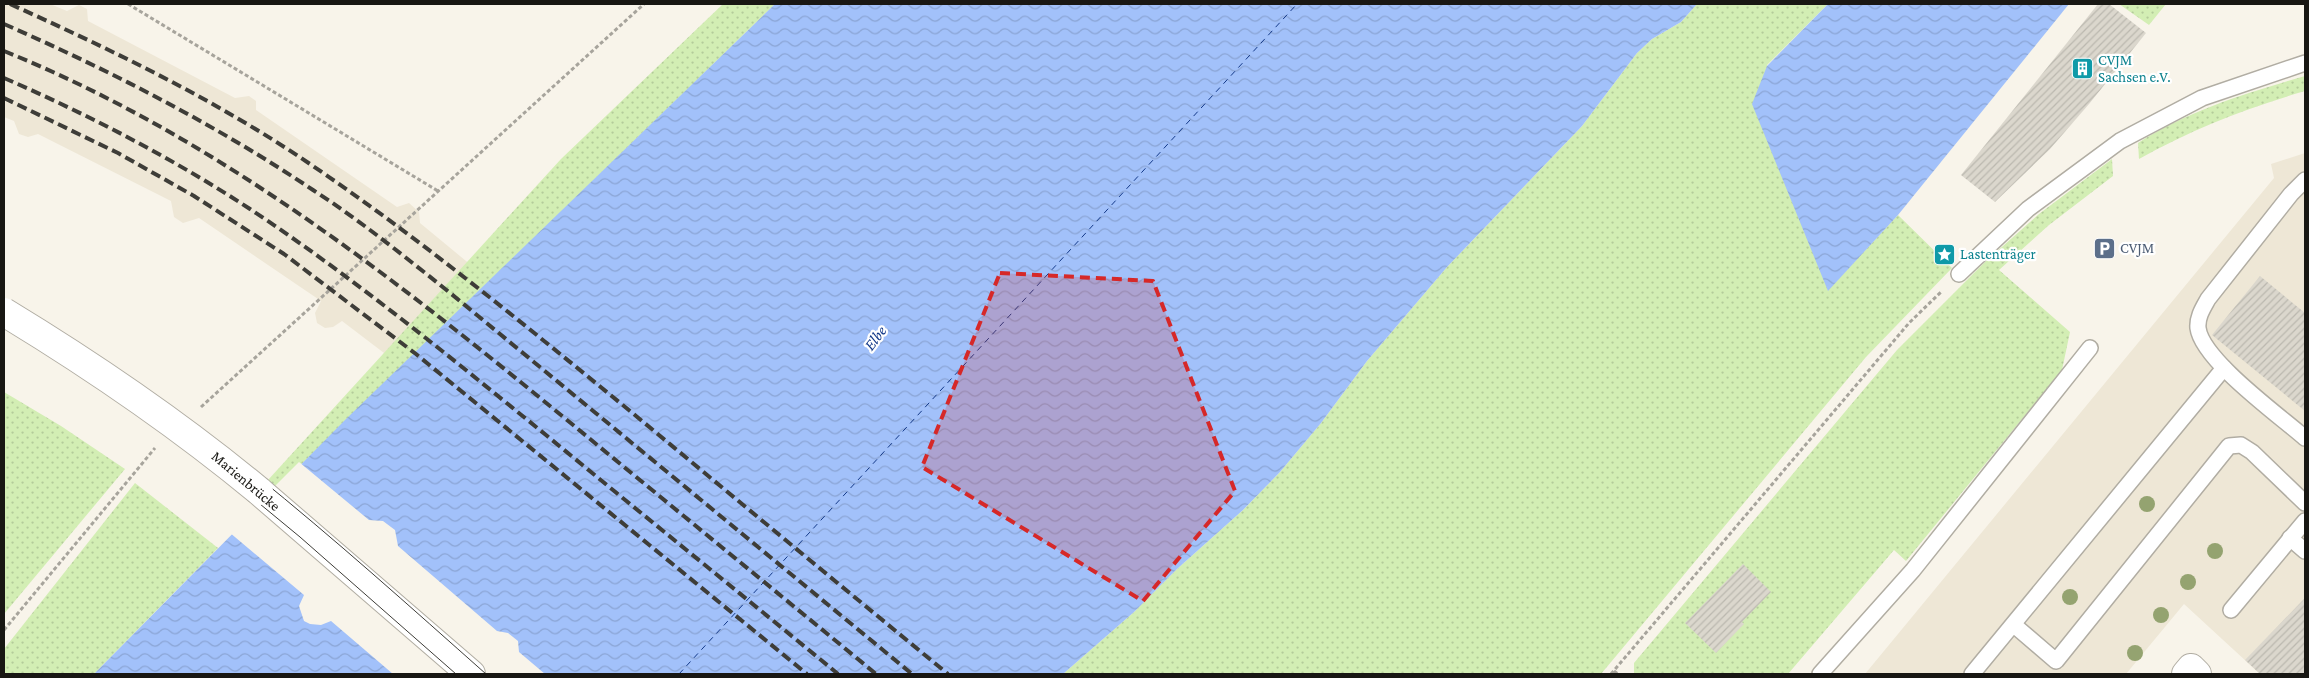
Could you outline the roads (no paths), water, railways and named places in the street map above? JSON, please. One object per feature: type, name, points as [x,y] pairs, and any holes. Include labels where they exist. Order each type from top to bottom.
[{"type":"main road","name":"Marienbrücke","points":[[4,312],[114,381],[210,451],[314,537],[471,674]]},
{"type":"lane","points":[[1959,274],[2028,209],[2120,141],[2202,98],[2305,63]]},
{"type":"lane","points":[[2305,180],[2291,194],[2214,292],[2200,314],[2198,327],[2202,343],[2224,368],[2305,438]]},
{"type":"lane","points":[[1820,674],[1913,570],[2090,348]]},
{"type":"lane","points":[[1972,674],[2224,368]]},
{"type":"lane","points":[[2014,625],[2056,661],[2229,446],[2240,445],[2252,452],[2305,504]]},
{"type":"lane","points":[[2231,610],[2305,521]]},
{"type":"lane","points":[[2290,538],[2305,551]]},
{"type":"water","name":"Elbe","points":[[775,4],[1697,4],[1681,22],[1652,39],[1637,53],[1582,126],[1447,267],[1367,361],[1321,423],[1280,472],[1243,510],[1177,569],[1134,612],[1063,674],[94,674],[346,419]]},
{"type":"water","points":[[1828,4],[2069,4],[1898,215],[1828,291],[1752,104],[1767,66]]},
{"type":"tram line","points":[[4,301],[69,340],[133,382],[255,474],[372,573],[486,674]]},
{"type":"tram line","points":[[4,323],[109,389],[203,457],[300,537],[456,674]]},
{"type":"railway","points":[[10,4],[127,59],[203,99],[277,142],[354,195],[434,254],[552,347],[948,674]]},
{"type":"railway","points":[[4,24],[123,80],[201,121],[276,166],[348,214],[449,292],[912,674]]},
{"type":"railway","points":[[4,51],[81,85],[156,124],[229,167],[368,263],[501,367],[876,674]]},
{"type":"railway","points":[[4,78],[99,122],[191,172],[250,209],[327,262],[474,376],[838,674]]},
{"type":"railway","points":[[4,98],[118,153],[194,196],[284,254],[416,354],[807,674]]},
{"type":"place","name":"CVJM Sachsen e.V.","points":[[2082,69]]},
{"type":"place","name":"CVJM","points":[[2104,248]]},
{"type":"place","name":"Lastenträger","points":[[1944,254]]}]
